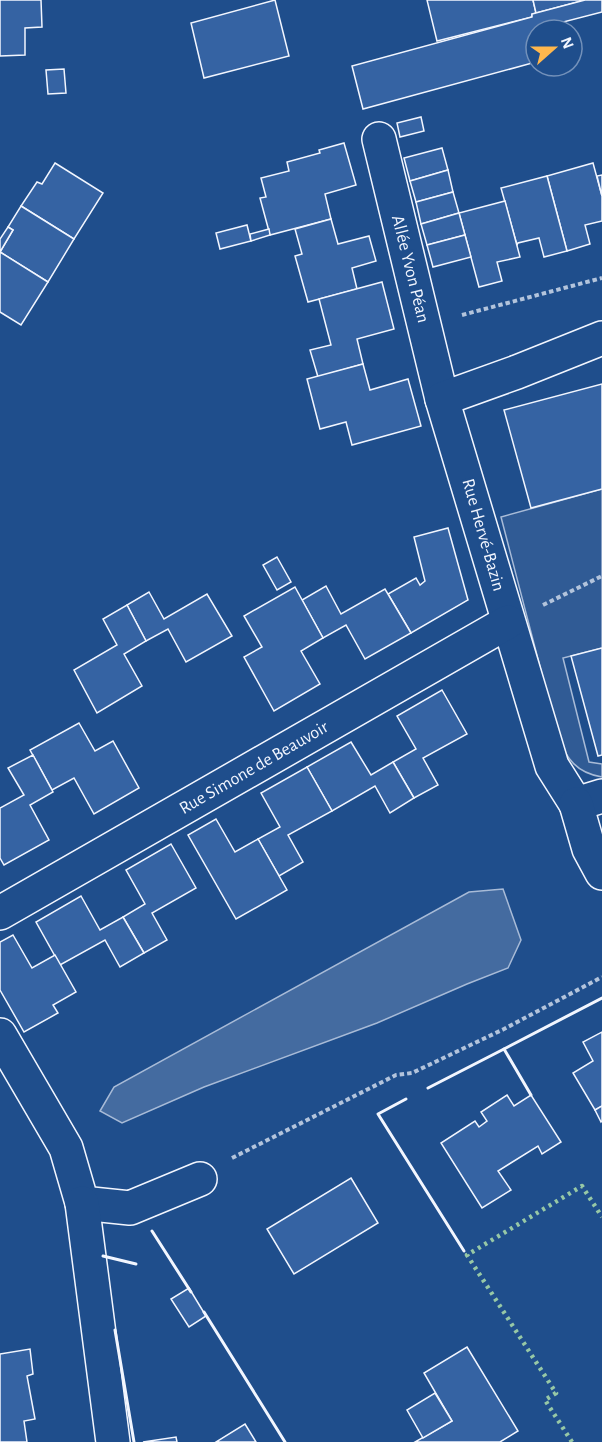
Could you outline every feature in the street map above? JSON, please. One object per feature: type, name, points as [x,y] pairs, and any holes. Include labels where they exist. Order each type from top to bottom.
[{"type":"street","name":"Allée Yvon Péan","points":[[379,139],[442,399]]},
{"type":"street","points":[[442,399],[602,338]]},
{"type":"street","name":"Rue Hervé-Bazin","points":[[442,399],[552,765],[589,800],[589,849],[602,873]]},
{"type":"street","name":"Rue Simone de Beauvoir","points":[[0,913],[508,622]]},
{"type":"street","points":[[0,1035],[66,1148],[82,1203],[113,1442]]},
{"type":"street","points":[[82,1203],[130,1208],[200,1179]]},
{"type":"path","points":[[424,325],[602,279]]},
{"type":"path","points":[[508,622],[602,576]]},
{"type":"path","points":[[200,1179],[242,1151],[396,1075],[412,1073],[494,1034],[602,977]]},
{"type":"shaded area","points":[[602,489],[602,648],[563,658],[589,762],[602,764],[602,777],[586,772],[574,764],[561,744],[501,517]]},
{"type":"shaded area","points":[[503,889],[521,940],[508,968],[377,1023],[204,1087],[122,1123],[100,1111],[114,1087],[469,892]]},
{"type":"building","points":[[0,0],[41,0],[42,27],[25,28],[25,55],[0,56]]},
{"type":"building","points":[[275,0],[289,56],[204,78],[191,23]]},
{"type":"building","points":[[427,0],[533,0],[536,13],[532,14],[532,17],[437,41]]},
{"type":"building","points":[[533,0],[585,0],[536,13]]},
{"type":"building","points":[[585,0],[602,0],[602,12],[579,18],[528,18],[532,17],[532,14]]},
{"type":"building","points":[[524,19],[524,65],[363,109],[352,66]]},
{"type":"building","points":[[64,69],[66,93],[48,94],[46,70]]},
{"type":"building","points":[[421,117],[424,131],[400,137],[397,123]]},
{"type":"building","points":[[344,143],[356,185],[325,194],[331,219],[270,235],[260,198],[266,197],[261,178],[289,171],[287,162],[320,153],[319,150]]},
{"type":"building","points":[[442,148],[448,170],[410,181],[404,158]]},
{"type":"building","points":[[55,163],[103,193],[74,239],[21,206],[37,182],[42,184]]},
{"type":"building","points":[[593,163],[602,196],[602,221],[585,225],[590,244],[567,251],[547,176]]},
{"type":"building","points":[[448,170],[453,192],[416,202],[410,181]]},
{"type":"building","points":[[602,175],[602,196],[597,176]]},
{"type":"building","points":[[547,176],[567,251],[544,257],[539,238],[517,245],[501,188]]},
{"type":"building","points":[[453,192],[459,213],[421,224],[416,202]]},
{"type":"building","points":[[505,201],[520,257],[497,262],[502,281],[479,287],[459,213]]},
{"type":"building","points":[[21,206],[74,239],[48,282],[0,252],[13,230],[8,227]]},
{"type":"building","points":[[459,213],[465,235],[427,245],[421,224]]},
{"type":"building","points":[[331,219],[338,244],[369,236],[376,261],[352,268],[357,289],[308,302],[295,256],[302,254],[295,229]]},
{"type":"building","points":[[247,225],[251,241],[220,249],[216,233]]},
{"type":"building","points":[[8,227],[13,230],[0,252],[0,239]]},
{"type":"building","points":[[269,229],[270,235],[251,241],[250,234]]},
{"type":"building","points":[[465,235],[471,257],[433,267],[427,245]]},
{"type":"building","points":[[0,252],[48,282],[21,325],[0,312]]},
{"type":"building","points":[[382,282],[394,329],[357,339],[363,364],[318,377],[310,350],[331,345],[319,299]]},
{"type":"building","points":[[363,364],[370,390],[408,379],[421,426],[352,445],[346,422],[320,429],[307,379]]},
{"type":"building","points":[[602,384],[602,489],[531,508],[504,410]]},
{"type":"building","points":[[448,528],[468,600],[411,633],[388,594],[416,578],[420,585],[425,581],[414,537]]},
{"type":"building","points":[[277,557],[291,582],[277,590],[263,565]]},
{"type":"building","points":[[326,586],[341,614],[385,589],[411,633],[365,659],[346,625],[323,638],[302,600]]},
{"type":"building","points":[[295,587],[323,638],[301,651],[320,684],[274,711],[244,657],[262,647],[244,616]]},
{"type":"building","points":[[149,592],[164,619],[207,594],[232,636],[186,662],[168,629],[146,641],[127,605]]},
{"type":"building","points":[[127,605],[146,641],[124,654],[142,686],[97,713],[74,670],[117,645],[103,619]]},
{"type":"building","points":[[602,648],[602,755],[598,756],[571,656]]},
{"type":"building","points":[[442,690],[467,734],[423,758],[438,785],[414,798],[393,762],[416,749],[397,716]]},
{"type":"building","points":[[79,723],[95,751],[113,741],[139,788],[94,814],[74,778],[52,790],[30,750]]},
{"type":"building","points":[[351,742],[371,775],[393,762],[414,798],[390,813],[375,786],[332,811],[307,767]]},
{"type":"building","points":[[33,755],[53,792],[30,805],[49,840],[4,865],[0,858],[0,808],[24,795],[8,768]]},
{"type":"building","points":[[307,767],[332,811],[288,835],[303,862],[279,876],[258,839],[280,827],[261,793]]},
{"type":"building","points":[[216,819],[235,852],[258,839],[287,890],[236,919],[188,835]]},
{"type":"building","points":[[171,844],[196,888],[152,913],[167,940],[144,953],[123,917],[145,904],[126,870]]},
{"type":"building","points":[[81,896],[100,930],[123,917],[144,953],[120,967],[105,940],[60,965],[36,922]]},
{"type":"building","points":[[13,935],[32,968],[55,955],[76,992],[53,1005],[58,1013],[24,1032],[0,990],[0,942]]},
{"type":"building","points":[[602,1032],[602,1106],[595,1110],[573,1073],[593,1061],[583,1042]]},
{"type":"building","points":[[507,1095],[514,1106],[531,1095],[561,1142],[542,1154],[538,1146],[498,1171],[511,1190],[482,1208],[441,1143],[475,1121],[479,1127],[487,1121],[481,1112]]},
{"type":"building","points":[[602,1106],[602,1121],[601,1122],[595,1110]]},
{"type":"building","points":[[351,1178],[378,1223],[294,1274],[267,1229]]},
{"type":"building","points":[[189,1288],[206,1316],[189,1327],[171,1299]]},
{"type":"building","points":[[467,1347],[518,1431],[500,1442],[415,1442],[452,1421],[424,1373]]},
{"type":"building","points":[[30,1349],[33,1374],[27,1376],[35,1419],[24,1421],[27,1442],[0,1442],[0,1354]]},
{"type":"building","points":[[435,1393],[452,1421],[423,1438],[407,1410]]},
{"type":"building","points":[[245,1424],[256,1442],[216,1442]]},
{"type":"building","points":[[176,1437],[177,1442],[143,1442]]},
{"type":"hedge","points":[[572,1442],[545,1400],[556,1393],[467,1255],[582,1186],[602,1217]]},
{"type":"wall","points":[[504,1049],[602,998]]},
{"type":"wall","points":[[428,1088],[504,1049],[531,1095]]},
{"type":"wall","points":[[406,1099],[378,1114],[464,1251]]},
{"type":"wall","points":[[152,1231],[191,1292]]},
{"type":"wall","points":[[103,1256],[136,1264]]},
{"type":"wall","points":[[204,1312],[285,1442]]},
{"type":"wall","points":[[115,1330],[134,1442]]}]
